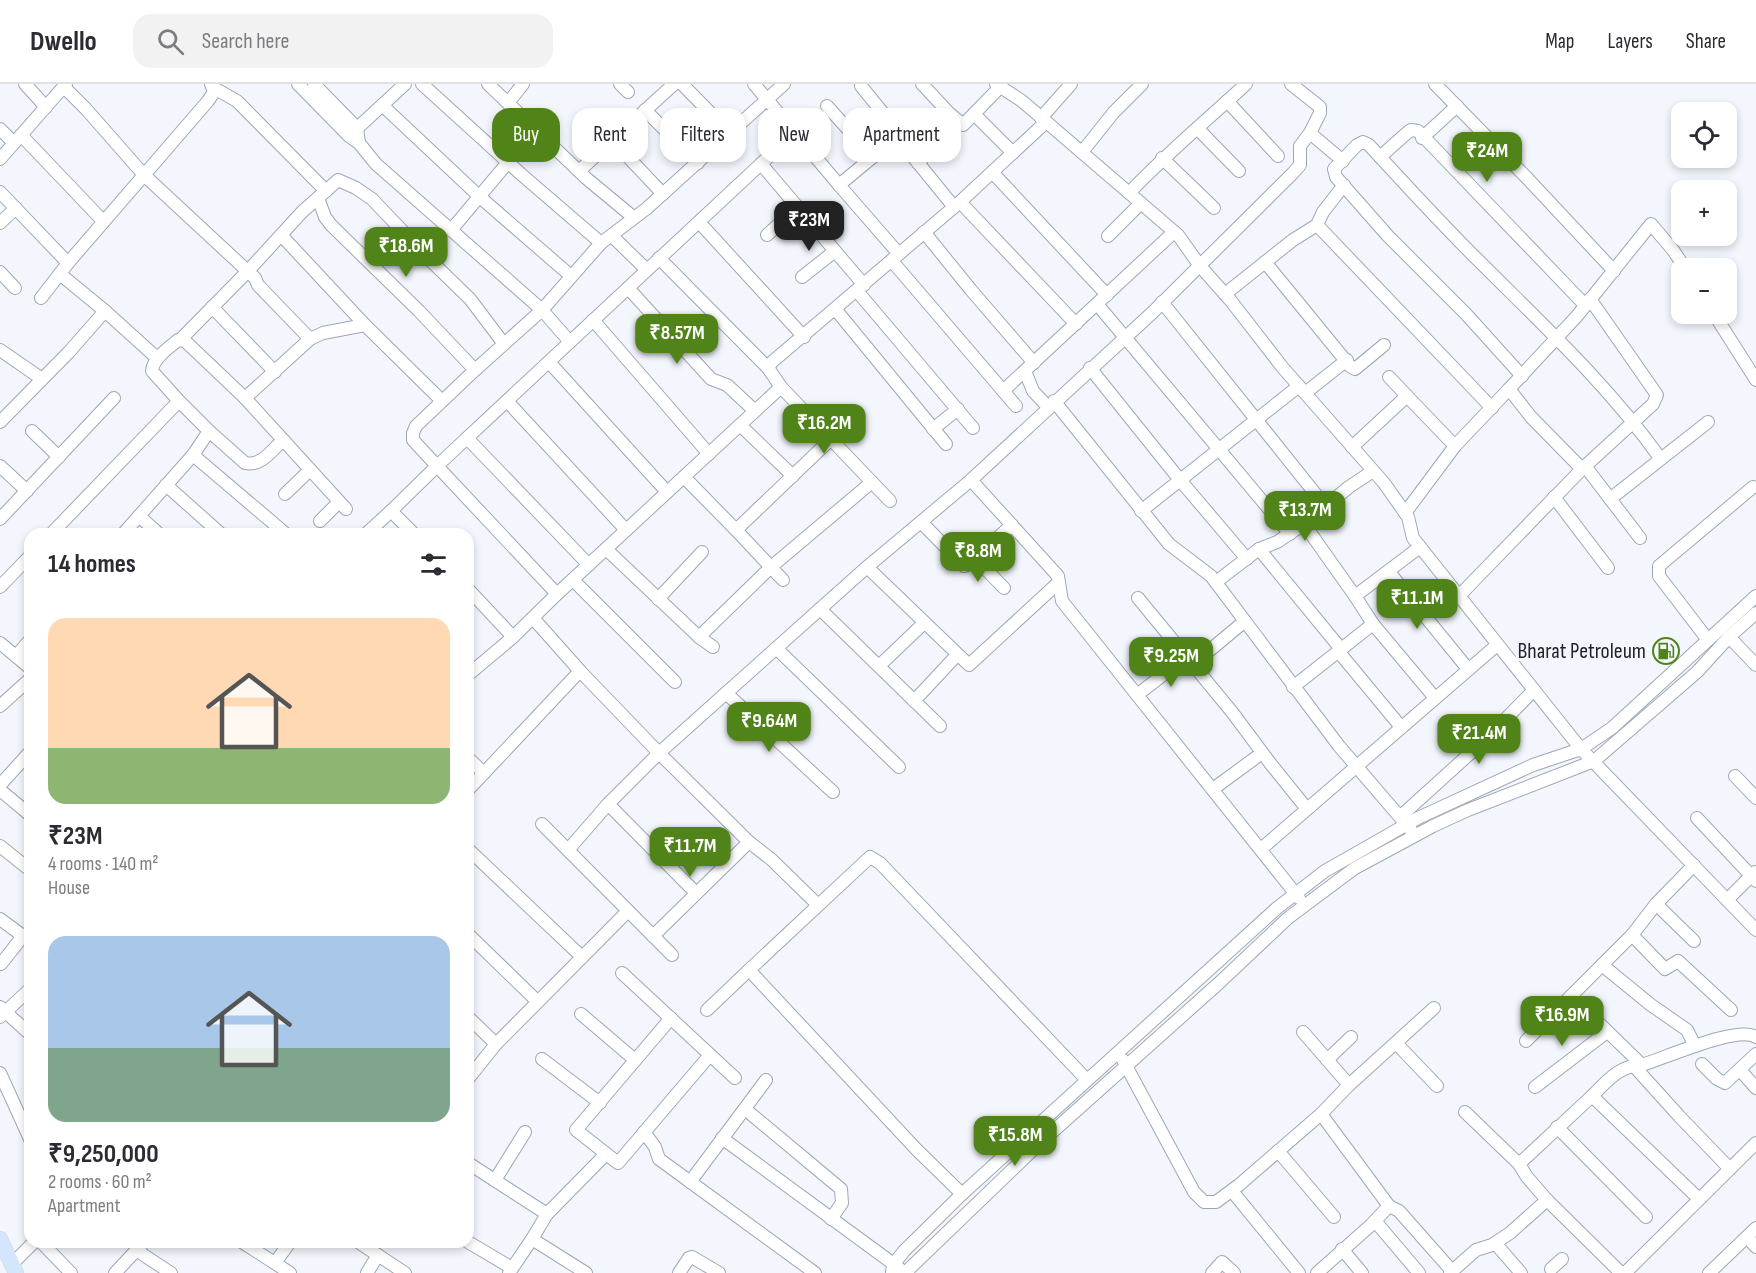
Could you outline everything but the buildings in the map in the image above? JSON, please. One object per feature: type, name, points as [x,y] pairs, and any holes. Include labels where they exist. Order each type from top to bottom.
[{"type":"main road","points":[[0,1239],[14,1269]]},
{"type":"street","points":[[25,84],[46,107]]},
{"type":"street","points":[[298,84],[355,136]]},
{"type":"street","points":[[314,84],[376,164],[542,310],[570,342]]},
{"type":"street","points":[[355,136],[382,105],[405,84]]},
{"type":"street","points":[[422,84],[509,163],[647,270]]},
{"type":"street","points":[[488,84],[513,108]]},
{"type":"street","points":[[508,103],[523,84]]},
{"type":"street","points":[[647,108],[675,84]]},
{"type":"street","points":[[682,84],[705,108]]},
{"type":"street","points":[[754,84],[839,185],[1016,406]]},
{"type":"street","points":[[746,119],[784,84]]},
{"type":"street","points":[[922,84],[945,108]]},
{"type":"street","points":[[1082,152],[1114,112],[1142,84]]},
{"type":"street","points":[[1130,192],[1162,158],[1198,129],[1246,84]]},
{"type":"street","points":[[568,850],[608,804],[659,753],[867,567],[971,480],[1200,267],[1293,173],[1300,165],[1300,146],[1310,133],[1320,113],[1320,107],[1291,84]]},
{"type":"street","points":[[1435,84],[1614,271]]},
{"type":"street","points":[[0,159],[65,85],[144,175],[247,272],[310,339]]},
{"type":"street","points":[[861,85],[879,108]]},
{"type":"street","points":[[41,298],[68,263],[208,101],[214,92],[213,86]]},
{"type":"street","points":[[213,86],[237,101],[322,195],[325,217],[331,225],[419,310],[475,370]]},
{"type":"street","points":[[961,123],[963,125],[974,114],[998,86],[1022,101],[1174,232],[1200,267],[1373,471],[1408,517],[1413,538],[1420,548],[1581,749],[1756,930]]},
{"type":"street","points":[[768,368],[772,362],[957,205],[1013,153],[1044,120],[1064,87]]},
{"type":"street","points":[[1227,101],[1278,156]]},
{"type":"street","points":[[382,105],[571,276]]},
{"type":"street","points":[[827,105],[843,123]]},
{"type":"street","points":[[1422,138],[1457,106]]},
{"type":"street","points":[[558,594],[413,440],[413,433],[416,426],[442,401],[542,310],[606,239],[698,163],[648,113]]},
{"type":"street","points":[[974,114],[1013,153]]},
{"type":"street","points":[[0,129],[18,139],[104,221]]},
{"type":"street","points":[[1198,129],[1239,171]]},
{"type":"street","points":[[1380,157],[1411,130],[1418,131],[1422,138],[1588,302],[1657,396],[1653,404],[1584,467],[1458,597]]},
{"type":"street","points":[[1310,133],[1342,162]]},
{"type":"street","points":[[1522,376],[1466,314],[1388,236],[1334,173],[1334,169],[1357,145],[1363,142],[1369,145],[1479,262],[1557,337],[1634,422],[1660,458]]},
{"type":"street","points":[[560,152],[633,217]]},
{"type":"street","points":[[1162,158],[1214,208]]},
{"type":"street","points":[[579,171],[589,162]]},
{"type":"street","points":[[633,162],[663,194]]},
{"type":"street","points":[[839,185],[867,162]]},
{"type":"street","points":[[452,229],[509,163]]},
{"type":"street","points":[[918,163],[1076,324]]},
{"type":"street","points":[[373,528],[761,164],[835,251],[861,288],[973,428]]},
{"type":"street","points":[[992,172],[1107,295]]},
{"type":"street","points":[[283,440],[259,463],[245,463],[179,401],[152,371],[152,365],[338,180],[372,199],[470,299],[504,344]]},
{"type":"street","points":[[1225,294],[1293,240],[1317,225],[1323,212],[1344,185]]},
{"type":"street","points":[[0,192],[68,263]]},
{"type":"street","points":[[1108,236],[1141,202]]},
{"type":"street","points":[[767,235],[798,207]]},
{"type":"street","points":[[0,223],[16,208]]},
{"type":"street","points":[[699,222],[804,337]]},
{"type":"street","points":[[1405,513],[1455,446],[1588,302],[1651,224],[1678,258]]},
{"type":"street","points":[[1317,225],[1491,408]]},
{"type":"street","points":[[924,232],[1029,367],[1033,390],[1051,404],[1176,552],[1198,565],[1216,582],[1293,687],[1415,836]]},
{"type":"street","points":[[1003,391],[1174,232]]},
{"type":"street","points":[[281,235],[365,325],[442,401]]},
{"type":"street","points":[[802,277],[835,251]]},
{"type":"street","points":[[659,258],[768,368],[781,387],[890,501]]},
{"type":"street","points":[[1265,262],[1355,369],[1384,345]]},
{"type":"street","points":[[0,272],[15,288]]},
{"type":"street","points":[[60,274],[105,310],[157,358]]},
{"type":"street","points":[[627,288],[711,379],[727,385],[755,411]]},
{"type":"street","points":[[1162,302],[1326,507]]},
{"type":"street","points":[[1097,304],[1290,534]]},
{"type":"street","points":[[212,307],[275,372]]},
{"type":"street","points":[[0,422],[105,310]]},
{"type":"street","points":[[836,310],[946,444]]},
{"type":"street","points":[[593,320],[709,454]]},
{"type":"street","points":[[1720,324],[1756,380]]},
{"type":"street","points":[[245,398],[310,339],[323,333],[365,325]]},
{"type":"street","points":[[180,339],[185,341],[245,398],[343,505],[320,521]]},
{"type":"street","points":[[0,351],[42,379]]},
{"type":"street","points":[[1141,511],[1255,420],[1347,360]]},
{"type":"street","points":[[549,362],[667,492]]},
{"type":"street","points":[[1090,368],[1247,559]]},
{"type":"street","points":[[1389,376],[1455,446]]},
{"type":"street","points":[[474,670],[513,637],[781,387]]},
{"type":"street","points":[[1509,389],[1531,417],[1584,467],[1640,538]]},
{"type":"street","points":[[1352,447],[1407,396]]},
{"type":"street","points":[[0,519],[114,398]]},
{"type":"street","points":[[507,400],[626,530]]},
{"type":"street","points":[[57,528],[179,401]]},
{"type":"street","points":[[933,429],[958,409]]},
{"type":"street","points":[[1610,499],[1708,422]]},
{"type":"street","points":[[740,425],[793,476]]},
{"type":"street","points":[[128,528],[193,455],[209,430]]},
{"type":"street","points":[[32,431],[59,457]]},
{"type":"street","points":[[467,438],[589,565]]},
{"type":"street","points":[[736,530],[830,440]]},
{"type":"street","points":[[193,455],[279,528]]},
{"type":"street","points":[[0,466],[27,491]]},
{"type":"street","points":[[285,494],[310,470]]},
{"type":"street","points":[[1216,582],[1259,549],[1290,534],[1373,471]]},
{"type":"street","points":[[684,477],[783,580]]},
{"type":"street","points":[[971,480],[1058,576],[1062,601],[1261,849],[1296,894],[1303,907]]},
{"type":"street","points":[[699,638],[771,567],[872,482]]},
{"type":"street","points":[[166,485],[214,528]]},
{"type":"street","points":[[1708,640],[1659,576],[1659,566],[1753,487]]},
{"type":"street","points":[[1554,497],[1608,568]]},
{"type":"street","points":[[391,511],[408,528]]},
{"type":"street","points":[[139,516],[152,528]]},
{"type":"street","points":[[921,522],[961,565],[967,565],[1012,525]]},
{"type":"street","points":[[1304,524],[1372,624],[1435,698]]},
{"type":"street","points":[[1355,596],[1420,548]]},
{"type":"street","points":[[606,549],[699,638],[713,647]]},
{"type":"street","points":[[1259,549],[1401,727]]},
{"type":"street","points":[[658,599],[702,552]]},
{"type":"street","points":[[975,558],[1004,588]]},
{"type":"street","points":[[0,587],[24,562]]},
{"type":"street","points":[[867,567],[969,665],[1058,583]]},
{"type":"street","points":[[1389,572],[1468,669]]},
{"type":"street","points":[[573,580],[675,682]]},
{"type":"street","points":[[474,596],[513,637]]},
{"type":"street","points":[[892,1269],[904,1251],[963,1194],[1277,908],[1341,861],[1404,820],[1533,765],[1581,749],[1612,728],[1756,596]]},
{"type":"street","points":[[1138,598],[1307,808]]},
{"type":"street","points":[[820,609],[940,726]]},
{"type":"street","points":[[722,1138],[831,1219],[892,1269],[908,1273],[909,1269],[980,1199],[1064,1120],[1126,1067],[1288,918],[1355,868],[1415,836],[1468,810],[1594,761],[1697,672],[1729,637],[1756,614]]},
{"type":"street","points":[[533,618],[580,671],[659,753],[749,842],[772,860],[818,904]]},
{"type":"street","points":[[1137,695],[1245,621]]},
{"type":"street","points":[[879,666],[924,623]]},
{"type":"street","points":[[1293,687],[1372,624]]},
{"type":"street","points":[[1729,637],[1756,665]]},
{"type":"street","points":[[0,643],[24,663]]},
{"type":"street","points":[[1261,849],[1497,645]]},
{"type":"street","points":[[16,656],[24,647]]},
{"type":"street","points":[[776,648],[899,767]]},
{"type":"street","points":[[914,701],[957,655]]},
{"type":"street","points":[[474,784],[580,671]]},
{"type":"street","points":[[0,706],[24,684]]},
{"type":"street","points":[[1404,820],[1534,690]]},
{"type":"street","points":[[726,693],[833,792]]},
{"type":"street","points":[[1213,789],[1262,753]]},
{"type":"street","points":[[0,785],[24,761]]},
{"type":"street","points":[[474,764],[484,773]]},
{"type":"street","points":[[1735,776],[1756,798]]},
{"type":"street","points":[[0,790],[24,810]]},
{"type":"street","points":[[608,804],[696,892]]},
{"type":"street","points":[[1697,818],[1754,876],[1727,900]]},
{"type":"street","points":[[542,824],[672,955]]},
{"type":"street","points":[[652,936],[749,842]]},
{"type":"street","points":[[0,846],[24,865]]},
{"type":"street","points":[[474,855],[581,956]]},
{"type":"street","points":[[706,1010],[863,861],[870,857],[1088,1080]]},
{"type":"street","points":[[1526,1041],[1632,935],[1656,904],[1694,865]]},
{"type":"street","points":[[1656,904],[1694,941]]},
{"type":"street","points":[[474,1072],[496,1044],[537,1001],[628,911]]},
{"type":"street","points":[[0,919],[24,933]]},
{"type":"street","points":[[1632,935],[1665,969],[1678,961],[1731,1010]]},
{"type":"street","points":[[1,964],[24,936]]},
{"type":"street","points":[[474,940],[537,1001]]},
{"type":"street","points":[[1602,965],[1651,1005],[1687,1030],[1695,1046]]},
{"type":"street","points":[[748,970],[908,1141],[963,1194]]},
{"type":"street","points":[[622,973],[735,1078]]},
{"type":"street","points":[[24,994],[2,1012],[24,1029]]},
{"type":"street","points":[[1571,996],[1638,1065],[1679,1116],[1730,1169]]},
{"type":"street","points":[[1119,1051],[1194,1192],[1204,1202],[1211,1203],[1232,1191],[1321,1114],[1349,1085],[1434,1008]]},
{"type":"street","points":[[581,1014],[635,1060]]},
{"type":"street","points":[[671,1018],[576,1130],[618,1163],[710,1055]]},
{"type":"street","points":[[474,1023],[496,1044]]},
{"type":"street","points":[[1303,1032],[1349,1085]]},
{"type":"street","points":[[1535,1087],[1607,1032]]},
{"type":"street","points":[[1519,1164],[1617,1071],[1744,1033],[1756,1037]]},
{"type":"street","points":[[1327,1060],[1351,1037]]},
{"type":"street","points":[[1396,1043],[1437,1086]]},
{"type":"street","points":[[1702,1064],[1717,1080],[1725,1083],[1756,1054]]},
{"type":"street","points":[[542,1059],[600,1103]]},
{"type":"street","points":[[1740,1070],[1756,1088]]},
{"type":"street","points":[[0,1073],[24,1125]]},
{"type":"street","points":[[690,1182],[766,1080]]},
{"type":"street","points":[[1592,1095],[1699,1199]]},
{"type":"street","points":[[745,1109],[841,1189],[842,1203],[831,1219]]},
{"type":"street","points":[[1465,1112],[1519,1164],[1527,1178],[1547,1200],[1623,1273],[1756,1143]]},
{"type":"street","points":[[1321,1114],[1389,1206],[1399,1210],[1451,1272],[1476,1250],[1495,1243],[1510,1233],[1547,1200]]},
{"type":"street","points":[[1557,1127],[1646,1217]]},
{"type":"street","points":[[495,1180],[525,1132]]},
{"type":"street","points":[[644,1132],[655,1147],[659,1159],[814,1273]]},
{"type":"street","points":[[1278,1151],[1334,1217]]},
{"type":"street","points":[[474,1246],[510,1271],[547,1214],[606,1154]]},
{"type":"street","points":[[474,1167],[547,1214]]},
{"type":"street","points":[[1232,1191],[1299,1273]]},
{"type":"street","points":[[1317,1273],[1389,1206]]},
{"type":"street","points":[[1375,1221],[1419,1273]]},
{"type":"street","points":[[1714,1271],[1751,1233],[1756,1247]]},
{"type":"street","points":[[532,1239],[586,1273]]},
{"type":"street","points":[[1495,1243],[1521,1273]]},
{"type":"street","points":[[14,1269],[30,1248]]},
{"type":"street","points":[[47,1248],[71,1273]]},
{"type":"street","points":[[115,1273],[138,1248]]},
{"type":"street","points":[[142,1248],[171,1273]]},
{"type":"street","points":[[251,1248],[290,1273]]},
{"type":"street","points":[[275,1263],[286,1248]]},
{"type":"street","points":[[367,1248],[405,1273]]},
{"type":"street","points":[[1342,1250],[1362,1273]]},
{"type":"street","points":[[367,1273],[378,1255]]},
{"type":"street","points":[[679,1273],[692,1257],[719,1273]]},
{"type":"street","points":[[1551,1272],[1562,1259]]},
{"type":"street","points":[[1212,1273],[1222,1262],[1233,1273]]},
{"type":"place","name":"Bharat Petroleum","points":[[1666,651]]}]
